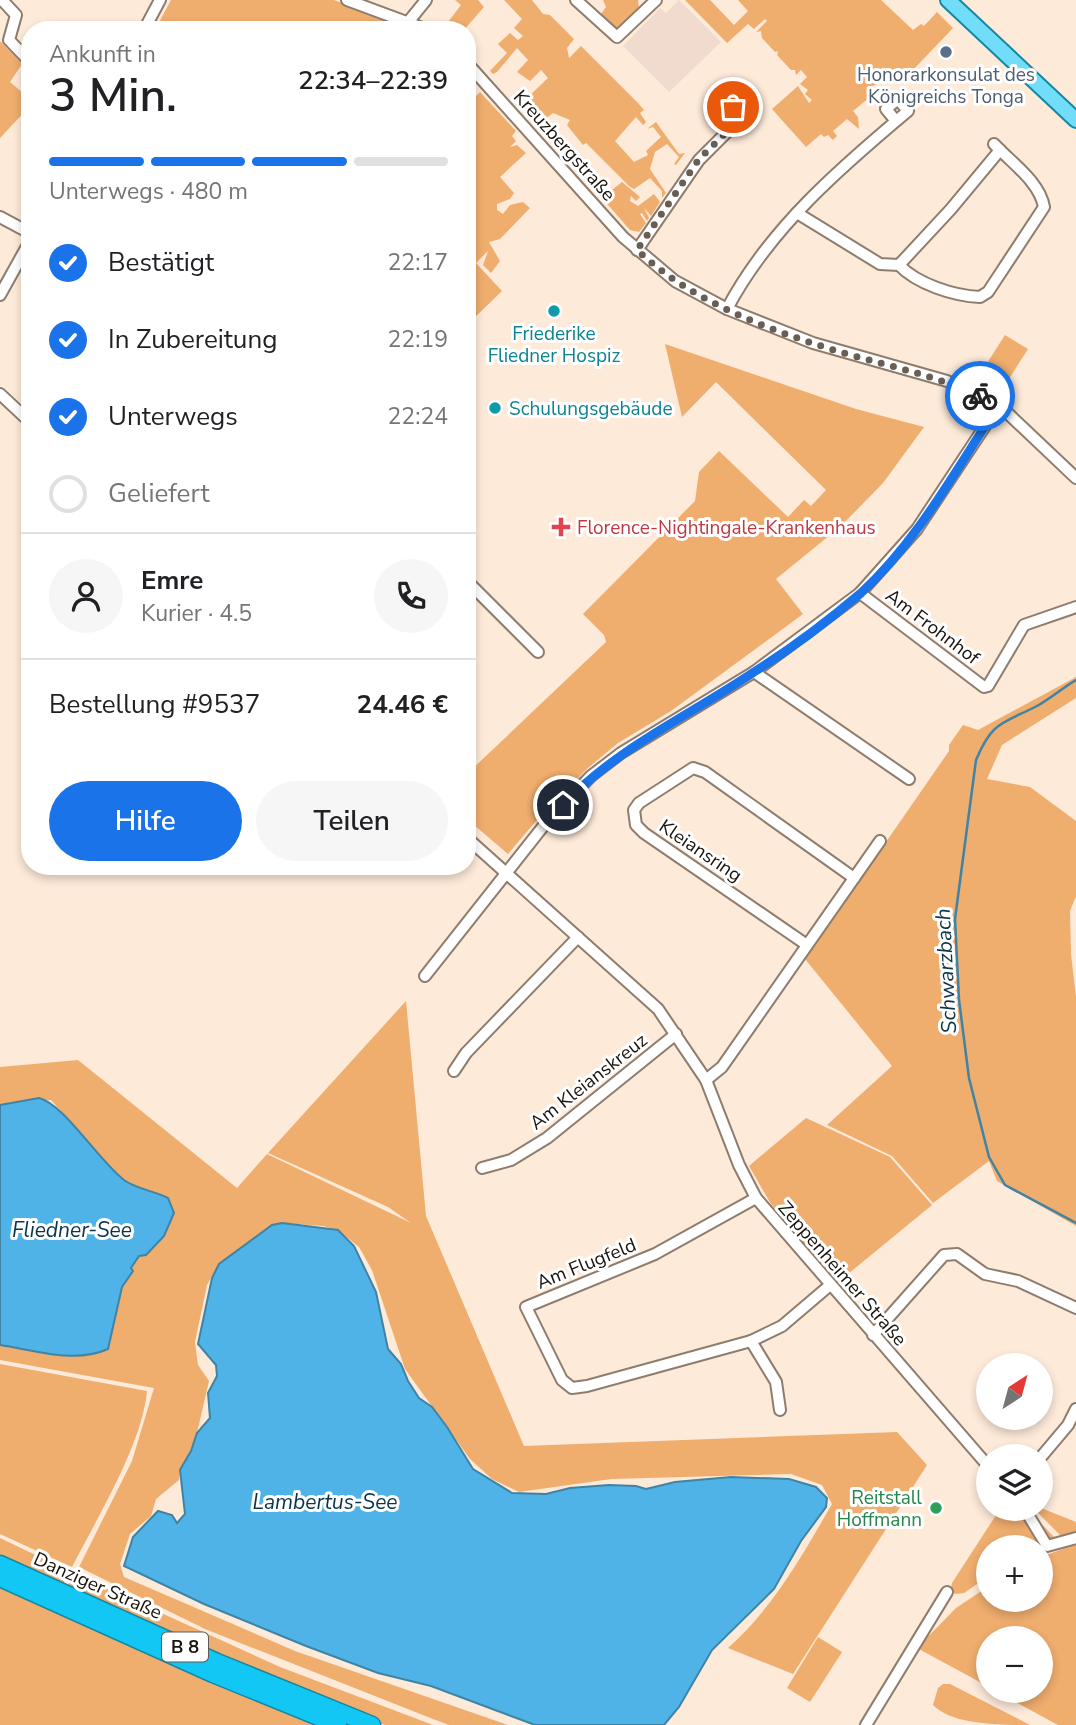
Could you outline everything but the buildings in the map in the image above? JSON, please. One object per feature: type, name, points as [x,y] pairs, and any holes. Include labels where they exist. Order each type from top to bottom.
[{"type":"highway","name":"Danziger Straße","points":[[0,1564],[218,1662],[372,1725]]},
{"type":"highway","name":"Danziger Straße","points":[[0,1578],[213,1674],[338,1725]]},
{"type":"main road","points":[[948,0],[1076,120]]},
{"type":"street","points":[[2,0],[16,15],[14,27],[8,35],[11,44],[21,53]]},
{"type":"street","points":[[149,21],[160,0]]},
{"type":"street","points":[[347,0],[409,21],[426,0]]},
{"type":"street","points":[[576,0],[617,37],[656,0]]},
{"type":"street","name":"Kreuzbergstraße","points":[[476,73],[637,250],[675,281],[727,309],[822,345],[947,381],[999,405],[1076,478]]},
{"type":"street","points":[[637,250],[699,159],[739,120]]},
{"type":"street","points":[[727,309],[744,279],[797,213],[831,177],[895,121]]},
{"type":"street","points":[[797,213],[880,264],[899,265],[918,279],[956,293],[980,297],[988,292],[1044,207],[1042,196],[997,147],[951,209],[899,265]]},
{"type":"street","points":[[0,216],[21,228]]},
{"type":"street","points":[[0,295],[21,257]]},
{"type":"street","points":[[0,394],[21,414]]},
{"type":"street","points":[[425,976],[480,910],[506,872],[549,819],[591,776],[621,753],[754,673],[860,593],[917,528],[999,405]]},
{"type":"street","points":[[476,590],[538,652]]},
{"type":"street","name":"Am Frohnhof","points":[[860,593],[984,687],[988,686],[1024,625],[1076,607]]},
{"type":"street","points":[[754,673],[909,779]]},
{"type":"street","name":"Kleiansring","points":[[807,944],[644,833],[636,825],[634,810],[639,803],[693,768],[705,772],[854,878]]},
{"type":"street","points":[[706,1080],[722,1067],[880,841]]},
{"type":"street","name":"Zeppenheimer Straße","points":[[476,846],[648,999],[676,1034],[706,1080],[739,1165],[756,1198],[829,1286],[976,1452]]},
{"type":"street","points":[[454,1071],[466,1053],[578,937]]},
{"type":"street","name":"Am Kleianskreuz","points":[[482,1168],[511,1160],[547,1138],[676,1034]]},
{"type":"street","name":"Am Flugfeld","points":[[756,1198],[655,1254],[526,1307],[562,1380],[572,1388],[587,1386],[751,1341],[782,1326],[829,1286]]},
{"type":"street","points":[[873,1335],[944,1255],[950,1254],[961,1256],[985,1274],[1018,1280],[1076,1308]]},
{"type":"street","points":[[751,1341],[776,1382],[780,1410]]},
{"type":"street","points":[[1052,1444],[1068,1425],[1076,1409]]},
{"type":"street","points":[[1032,1521],[1047,1546],[1076,1538]]},
{"type":"street","points":[[866,1725],[947,1592]]},
{"type":"shaded area","points":[[171,0],[334,0],[389,21],[160,21]]},
{"type":"shaded area","points":[[455,0],[478,0],[484,7],[472,21],[449,21],[461,5]]},
{"type":"shaded area","points":[[504,0],[532,0],[543,14],[550,15],[574,39],[567,48],[569,58],[581,46],[644,110],[640,113],[646,122],[643,125],[636,117],[615,141],[634,162],[648,155],[646,151],[661,137],[653,127],[647,129],[656,122],[679,154],[685,153],[676,165],[674,164],[679,157],[667,144],[655,152],[650,169],[666,193],[662,198],[662,191],[650,178],[634,189],[629,186],[586,143],[583,145],[567,125],[570,120],[553,113],[539,124],[527,114],[526,99],[548,78],[541,70],[530,81],[517,72],[528,60],[517,48],[497,72],[493,74],[490,71],[507,53],[498,44],[510,33],[518,40],[523,36],[514,28],[522,19]]},
{"type":"shaded area","points":[[603,0],[638,0],[639,9],[616,30],[600,15],[606,7]]},
{"type":"shaded area","points":[[679,0],[721,42],[669,92],[623,46],[660,8],[666,13]]},
{"type":"shaded area","points":[[685,0],[710,0],[734,25],[748,11],[738,0],[881,0],[913,30],[921,24],[924,26],[937,12],[953,28],[913,70],[898,80],[891,73],[872,87],[870,97],[853,111],[858,117],[859,129],[847,119],[833,131],[837,136],[833,140],[828,135],[824,137],[821,134],[806,147],[772,109],[798,86],[809,103],[812,100],[805,94],[808,90],[800,84],[807,77],[801,70],[796,75],[795,70],[791,70],[777,55],[778,51],[775,52],[762,38],[761,31],[756,32],[767,21],[765,19],[754,29],[748,24],[727,43]]},
{"type":"shaded area","points":[[0,41],[21,63],[10,82],[21,91],[21,116],[0,138]]},
{"type":"shaded area","points":[[480,92],[516,131],[512,136],[516,141],[510,147],[517,145],[526,153],[500,177],[514,193],[510,199],[497,204],[497,210],[503,214],[510,205],[523,202],[530,208],[500,239],[489,242],[500,261],[491,273],[483,265],[488,251],[476,263],[476,96]]},
{"type":"shaded area","points":[[622,182],[640,197],[636,201],[631,196],[630,201],[638,206],[654,194],[660,202],[651,216],[644,208],[649,218],[647,221],[642,213],[640,214],[646,223],[639,232],[630,230],[602,198]]},
{"type":"shaded area","points":[[476,263],[502,291],[476,316]]},
{"type":"shaded area","points":[[1005,335],[1028,349],[998,396],[975,382]]},
{"type":"shaded area","points":[[665,344],[856,409],[924,427],[883,483],[841,526],[776,579],[803,614],[671,711],[618,743],[588,768],[542,814],[508,854],[476,827],[476,765],[606,642],[604,635],[583,614],[695,501],[699,472],[719,451],[788,517],[804,500],[811,506],[826,490],[716,382],[682,417]]},
{"type":"shaded area","points":[[1076,677],[1076,698],[1002,745],[987,779],[1030,787],[1076,821],[1076,896],[1070,911],[1076,997],[1076,1226],[997,1181],[989,1161],[933,1203],[892,1156],[827,1125],[892,1066],[805,959],[949,751],[949,745],[963,725],[978,730]]},
{"type":"shaded area","points":[[406,1001],[426,1216],[524,1446],[897,1432],[927,1465],[793,1674],[728,1648],[773,1599],[832,1504],[822,1485],[791,1474],[611,1479],[519,1492],[492,1479],[470,1459],[405,1369],[372,1270],[359,1247],[338,1230],[323,1226],[282,1223],[272,1225],[219,1264],[207,1285],[195,1342],[198,1365],[209,1381],[197,1433],[180,1470],[179,1480],[156,1499],[151,1516],[130,1534],[120,1564],[124,1577],[295,1651],[508,1725],[449,1725],[205,1629],[79,1567],[132,1461],[154,1388],[0,1360],[0,1345],[68,1356],[116,1308],[122,1287],[139,1255],[146,1255],[164,1236],[143,1189],[115,1173],[51,1100],[0,1105],[0,1067],[78,1060],[237,1188],[267,1154],[411,1223],[388,1207],[268,1153]]},
{"type":"shaded area","points":[[806,1118],[890,1157],[932,1205],[837,1283],[771,1204],[749,1166]]},
{"type":"shaded area","points":[[0,1364],[147,1391],[137,1434],[128,1457],[72,1567],[0,1534]]},
{"type":"shaded area","points":[[1053,1513],[1076,1522],[1076,1537],[1066,1541],[1046,1521],[1053,1521]]},
{"type":"shaded area","points":[[992,1521],[1039,1521],[1052,1535],[983,1535]]},
{"type":"shaded area","points":[[0,1538],[69,1571],[62,1587],[0,1558]]},
{"type":"shaded area","points":[[1076,1544],[1076,1725],[1058,1725],[1017,1703],[1053,1703],[1053,1626],[976,1626],[976,1680],[917,1648],[956,1608],[976,1595],[976,1612],[1053,1612],[1053,1553]]},
{"type":"shaded area","points":[[976,1546],[976,1585],[964,1593],[955,1594],[951,1589],[952,1583]]},
{"type":"shaded area","points":[[73,1573],[280,1667],[433,1725],[385,1725],[333,1706],[66,1590]]},
{"type":"shaded area","points":[[0,1585],[322,1725],[0,1725]]},
{"type":"shaded area","points":[[818,1637],[842,1652],[810,1702],[787,1688]]},
{"type":"shaded area","points":[[943,1684],[950,1684],[976,1697],[976,1703],[987,1703],[1030,1725],[1005,1725],[952,1717],[933,1705],[938,1688]]},
{"type":"water","name":"Fliedner-See","points":[[39,1098],[49,1102],[70,1121],[124,1180],[168,1198],[174,1213],[164,1236],[146,1255],[139,1256],[131,1268],[133,1271],[122,1287],[108,1349],[95,1353],[68,1356],[0,1345],[0,1105]]},
{"type":"water","name":"Lambertus-See","points":[[282,1223],[338,1230],[354,1246],[376,1292],[388,1349],[401,1364],[408,1381],[419,1398],[432,1407],[447,1427],[473,1469],[512,1493],[546,1494],[570,1488],[609,1485],[646,1489],[675,1482],[731,1477],[789,1479],[816,1487],[827,1498],[826,1507],[801,1541],[774,1589],[712,1650],[679,1707],[664,1725],[535,1725],[431,1686],[378,1673],[306,1646],[204,1604],[124,1566],[133,1537],[158,1511],[172,1515],[177,1523],[185,1514],[180,1470],[197,1433],[210,1418],[208,1393],[217,1376],[216,1365],[198,1344],[212,1278],[219,1264],[272,1225]]},
{"type":"waterway","name":"Schwarzbach","points":[[1076,680],[1040,704],[1006,721],[987,738],[976,760],[955,919],[959,1000],[969,1078],[989,1157],[1005,1185],[1076,1223]]},
{"type":"way so far","points":[[733,107],[733,115],[739,120],[699,159],[684,178],[637,250],[675,281],[727,309],[813,343],[897,365],[947,381],[980,396]]},
{"type":"place","name":"Honorarkonsulat des Königreichs Tonga","points":[[946,52]]},
{"type":"place","name":"Friederike Fliedner Hospiz","points":[[554,311]]},
{"type":"place","name":"Schulungsgebäude","points":[[495,408]]},
{"type":"place","name":"Florence-Nightingale-Krankenhaus","points":[[561,527]]},
{"type":"place","name":"Reitstall Hoffmann","points":[[936,1508]]},
{"type":"route","points":[[563,805],[591,776],[621,753],[754,673],[860,593],[894,558],[917,528],[999,405],[980,396]]}]
